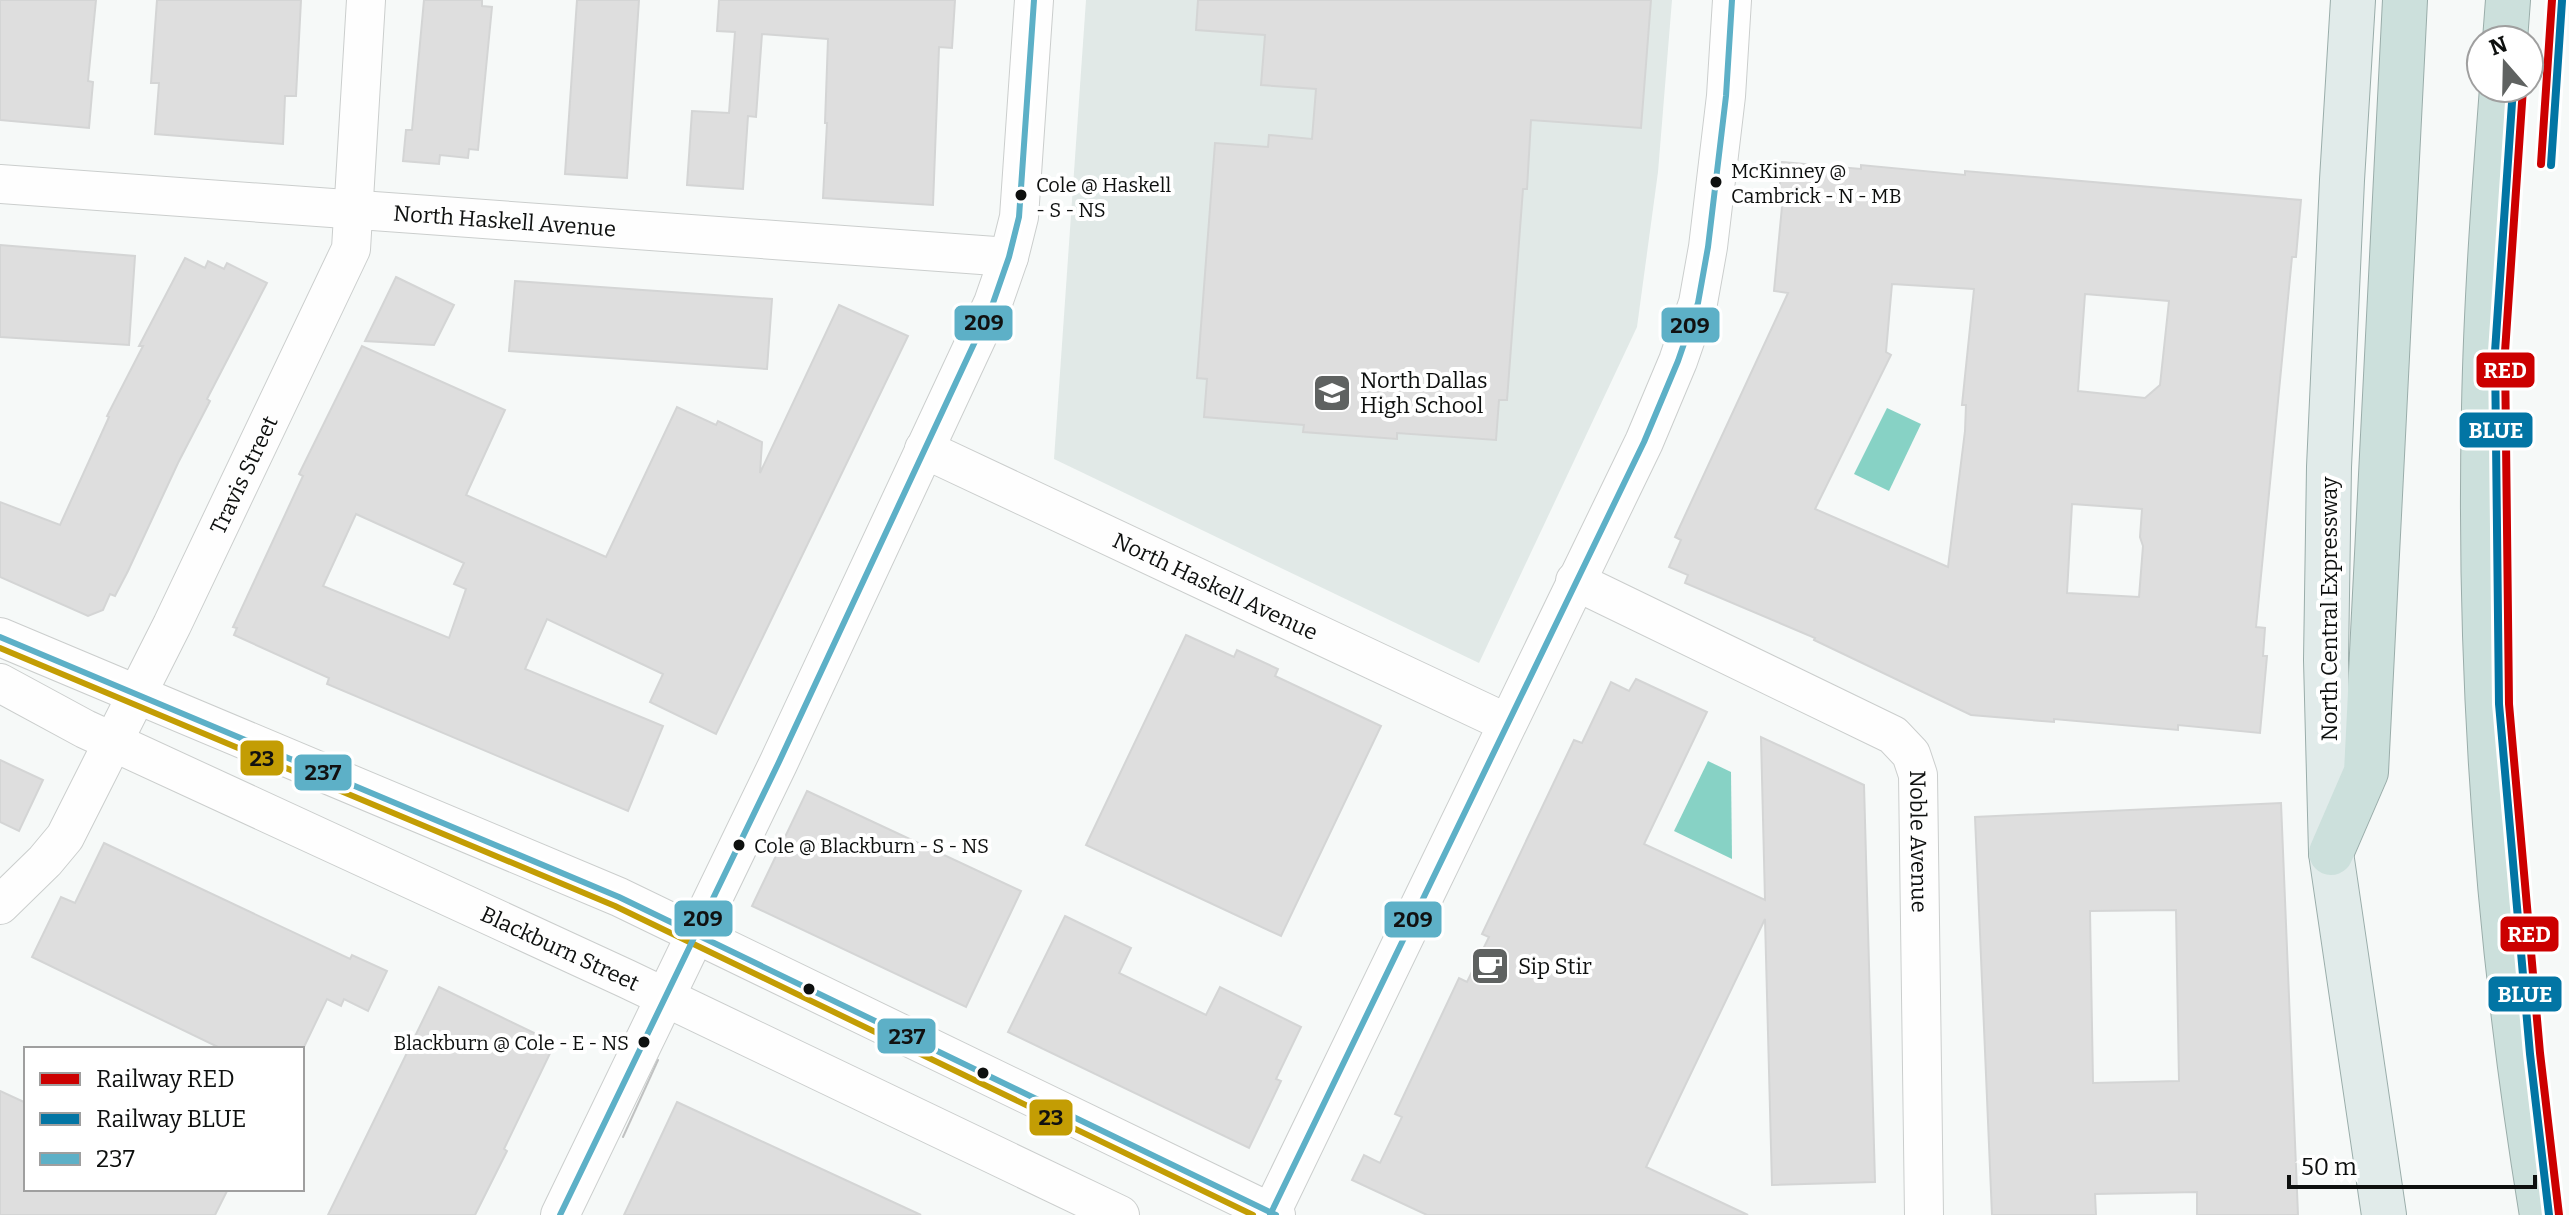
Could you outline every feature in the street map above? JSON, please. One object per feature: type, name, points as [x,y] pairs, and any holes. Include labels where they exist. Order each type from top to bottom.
[{"type":"highway","points":[[2331,853],[2366,772],[2405,0]]},
{"type":"highway","points":[[2506,24],[2508,0]]},
{"type":"highway","points":[[2501,104],[2485,365],[2486,666],[2506,952],[2542,1215]]},
{"type":"main road","name":"North Central Expressway","points":[[2353,0],[2329,467],[2326,660],[2331,853],[2384,1215]]},
{"type":"street","name":"Travis Street","points":[[0,905],[65,837],[138,693],[351,249],[366,0]]},
{"type":"street","points":[[560,1215],[778,764],[993,303],[1019,217],[1034,0]]},
{"type":"street","points":[[0,637],[619,897],[1273,1214],[1659,409],[1698,303],[1708,247],[1726,96],[1732,0]]},
{"type":"street","name":"North Haskell Avenue","points":[[0,184],[1009,257]]},
{"type":"street","name":"North Haskell Avenue","points":[[924,449],[1507,723]]},
{"type":"street","name":"Noble Avenue","points":[[1575,581],[1893,735],[1911,754],[1918,775],[1924,1215]]},
{"type":"street","name":"Blackburn Street","points":[[0,683],[67,720],[665,997],[1120,1215]]},
{"type":"shaded area","name":"North Dallas High School","points":[[1086,0],[1672,0],[1658,172],[1637,327],[1479,663],[1054,459]]},
{"type":"shaded area","points":[[1887,408],[1921,424],[1889,491],[1854,474]]},
{"type":"shaded area","points":[[1708,761],[1731,772],[1732,859],[1674,831]]},
{"type":"building","points":[[0,0],[96,0],[88,81],[93,82],[89,128],[0,120]]},
{"type":"building","points":[[157,0],[301,0],[296,96],[285,96],[283,144],[155,134],[159,83],[151,83]]},
{"type":"building","points":[[424,0],[482,0],[482,6],[492,7],[478,150],[469,149],[468,158],[440,155],[439,164],[403,161],[406,130],[412,130]]},
{"type":"building","points":[[577,0],[639,0],[627,178],[565,174]]},
{"type":"building","points":[[719,0],[955,0],[952,48],[939,47],[933,205],[823,198],[828,39],[762,34],[756,117],[748,116],[743,189],[687,185],[692,111],[729,113],[735,32],[717,31]]},
{"type":"building","points":[[1198,0],[1651,0],[1641,128],[1531,120],[1507,400],[1499,400],[1496,440],[1397,433],[1397,439],[1303,432],[1304,425],[1204,417],[1207,379],[1197,378],[1215,143],[1268,147],[1269,135],[1312,139],[1316,89],[1261,85],[1265,35],[1196,30]]},
{"type":"building","points":[[1782,162],[1861,169],[1861,165],[1965,175],[1965,171],[2301,200],[2296,257],[2292,257],[2256,627],[2265,628],[2263,656],[2267,656],[2260,733],[2178,725],[2178,730],[1971,715],[1815,638],[1685,583],[1688,575],[1669,567],[1681,540],[1675,537],[1788,293],[1774,291],[1783,196],[1779,195]],"holes":[[[1892,284],[1974,289],[1962,405],[1966,405],[1965,431],[1948,567],[1815,509],[1891,355],[1886,352]],[[2085,294],[2169,301],[2160,385],[2145,398],[2078,391]],[[2072,504],[2142,509],[2139,597],[2067,593]]]},
{"type":"building","points":[[0,245],[135,256],[129,345],[0,337]]},
{"type":"building","points":[[185,258],[205,268],[208,261],[224,269],[227,263],[267,283],[207,399],[210,401],[115,596],[110,594],[103,610],[88,616],[0,577],[0,502],[60,525],[107,416],[143,346],[139,346]]},
{"type":"building","points":[[396,277],[454,305],[434,345],[365,341]]},
{"type":"building","points":[[515,281],[772,299],[767,369],[509,351]]},
{"type":"building","points":[[839,305],[908,336],[716,734],[650,702],[663,674],[547,619],[525,669],[663,726],[628,811],[327,684],[329,678],[234,635],[237,628],[233,627],[303,476],[299,474],[362,346],[505,410],[466,495],[606,557],[677,407],[716,425],[718,421],[762,442],[760,473]],"holes":[[[356,514],[464,563],[454,584],[466,589],[449,638],[323,586]]]},
{"type":"building","points":[[1186,635],[1234,657],[1237,650],[1278,669],[1275,676],[1381,726],[1281,936],[1086,845]]},
{"type":"building","points":[[1636,679],[1707,712],[1644,844],[1765,900],[1761,737],[1864,785],[1875,1182],[1772,1185],[1765,919],[1646,1167],[1748,1215],[1427,1215],[1352,1180],[1364,1155],[1380,1163],[1402,1117],[1395,1114],[1459,978],[1467,982],[1489,937],[1482,934],[1574,740],[1582,743],[1611,682],[1629,691]]},
{"type":"building","points":[[0,760],[43,780],[19,831],[0,822]]},
{"type":"building","points":[[807,791],[1021,891],[966,1007],[752,906]]},
{"type":"building","points":[[2281,803],[2298,1215],[2197,1215],[2197,1192],[2095,1194],[2096,1215],[1992,1215],[1975,817]],"holes":[[[2176,910],[2179,1081],[2093,1083],[2090,911]]]},
{"type":"building","points":[[104,843],[350,959],[352,955],[387,971],[368,1011],[344,999],[341,1006],[327,999],[304,1047],[218,1047],[32,957],[61,897],[75,903]]},
{"type":"building","points":[[1065,916],[1131,948],[1119,973],[1206,1015],[1220,987],[1301,1027],[1276,1079],[1281,1081],[1249,1148],[1008,1032]]},
{"type":"building","points":[[439,987],[555,1043],[504,1149],[507,1151],[475,1215],[328,1215]]},
{"type":"building","points":[[0,1091],[24,1102],[24,1191],[227,1191],[215,1215],[0,1215]]},
{"type":"building","points":[[677,1102],[921,1215],[624,1215]]},
{"type":"tram line","points":[[623,1137],[658,1060]]},
{"type":"rail line","name":"RED","points":[[2541,164],[2552,0]]},
{"type":"rail line","name":"BLUE","points":[[2551,165],[2562,1]]},
{"type":"rail line","name":"BLUE","points":[[2512,104],[2495,352],[2499,704],[2530,1054],[2549,1215]]},
{"type":"rail line","name":"RED","points":[[2522,104],[2505,352],[2509,704],[2540,1053],[2559,1215]]},
{"type":"transit line","name":"209","points":[[560,1215],[778,764],[993,303],[1019,217],[1034,0]]},
{"type":"transit line","name":"209","points":[[1270,1215],[1644,442],[1678,361],[1698,303],[1708,247],[1726,96],[1732,0]]},
{"type":"transit line","name":"237","points":[[0,637],[619,897],[1276,1215]]},
{"type":"transit line","name":"23","points":[[0,648],[615,906],[1253,1215]]},
{"type":"place","name":"McKinney @ Cambrick - N - MB","points":[[1716,182]]},
{"type":"place","name":"Cole @ Haskell - S - NS","points":[[1021,195]]},
{"type":"place","name":"North Dallas High School","points":[[1332,393]]},
{"type":"place","name":"Cole @ Blackburn - S - NS","points":[[739,845]]},
{"type":"place","name":"Sip Stir","points":[[1490,966]]},
{"type":"place","name":"Blackburn @ Cole - E - NS","points":[[644,1042]]}]
